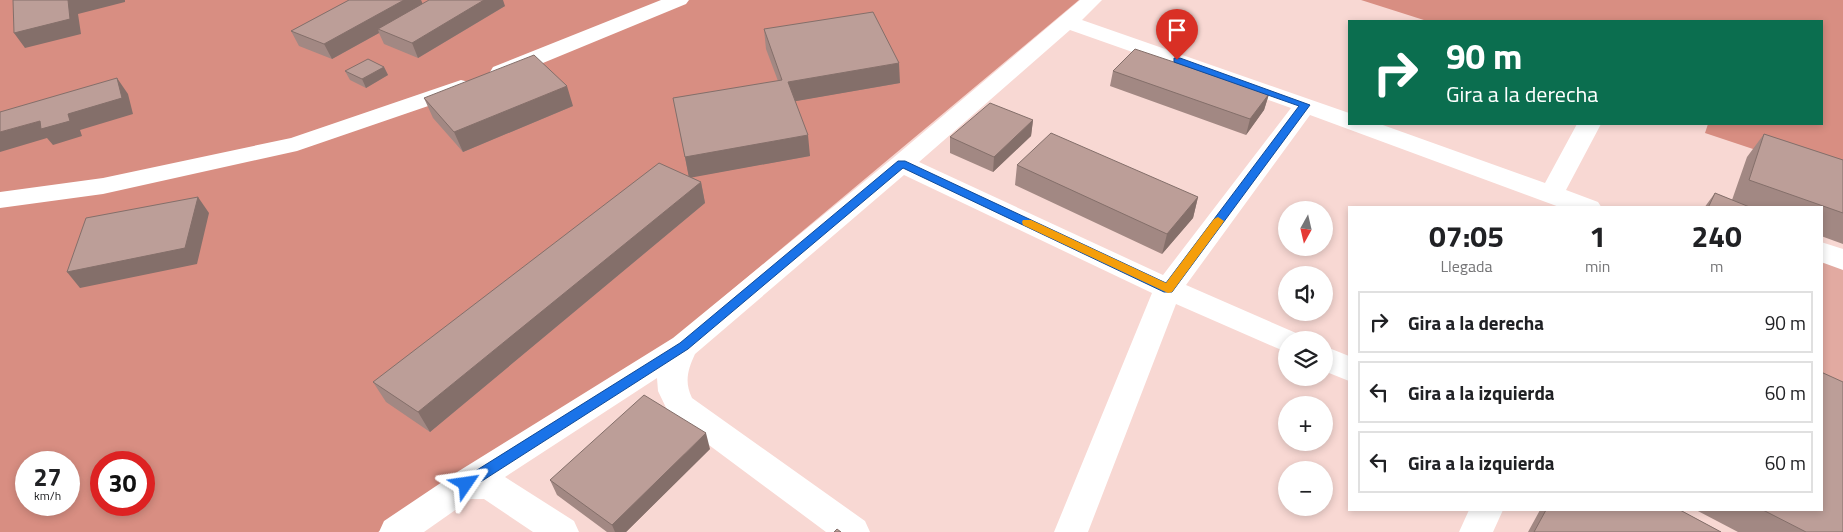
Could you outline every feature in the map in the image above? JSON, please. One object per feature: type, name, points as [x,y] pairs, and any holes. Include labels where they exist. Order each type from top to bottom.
[{"type":"street","points":[[0,200],[103,186],[297,144],[475,82],[679,0]]},
{"type":"street","points":[[396,532],[466,484],[684,346],[902,164],[1092,0]]},
{"type":"street","points":[[1068,22],[1348,120]]},
{"type":"street","points":[[1071,532],[1168,289],[1305,105]]},
{"type":"street","points":[[1362,125],[1584,206]]},
{"type":"street","points":[[1551,194],[1588,125]]},
{"type":"street","points":[[902,164],[1168,289],[1278,337]]},
{"type":"street","points":[[1823,253],[1843,260]]},
{"type":"street","points":[[684,346],[675,364],[671,382],[673,394],[682,407],[853,532]]},
{"type":"street","points":[[1333,362],[1348,369]]},
{"type":"street","points":[[466,484],[490,485],[562,532]]},
{"type":"street","points":[[1476,532],[1486,511]]},
{"type":"shaded area","points":[[0,0],[1079,0],[665,346],[378,532],[0,532]]},
{"type":"shaded area","points":[[1361,0],[1843,0],[1843,179],[1705,133],[1708,125],[1823,125],[1823,20],[1424,20]]},
{"type":"shaded area","points":[[1824,261],[1843,268],[1843,386],[1823,377]]},
{"type":"building","points":[[13,0],[68,0],[70,19],[14,33]]},
{"type":"building","points":[[349,0],[404,0],[324,44],[291,31]]},
{"type":"building","points":[[429,0],[484,0],[412,43],[378,29]]},
{"type":"building","points":[[873,12],[899,63],[788,82],[808,135],[685,157],[673,98],[782,80],[764,29]]},
{"type":"building","points":[[1135,49],[1269,94],[1250,119],[1113,71]]},
{"type":"building","points":[[534,55],[567,86],[454,132],[424,98]]},
{"type":"building","points":[[368,59],[384,67],[362,79],[345,71]]},
{"type":"building","points":[[117,78],[122,98],[68,114],[70,121],[41,129],[40,121],[0,132],[0,112]]},
{"type":"building","points":[[990,103],[1033,120],[994,157],[950,137]]},
{"type":"building","points":[[1051,133],[1198,197],[1167,234],[1017,165]]},
{"type":"building","points":[[1764,134],[1843,160],[1843,213],[1749,180]]},
{"type":"building","points":[[659,163],[701,182],[418,412],[373,382]]},
{"type":"building","points":[[1715,193],[1747,206],[1709,206]]},
{"type":"building","points":[[198,197],[185,248],[67,272],[86,218]]},
{"type":"building","points":[[1823,373],[1843,382],[1843,532],[1806,532],[1765,511],[1823,511]]},
{"type":"building","points":[[644,395],[706,433],[612,525],[550,480]]},
{"type":"building","points":[[1545,511],[1682,511],[1721,532],[1534,532]]},
{"type":"slow traffic","points":[[1027,222],[1168,289],[1218,221]]},
{"type":"route","points":[[466,484],[684,346],[902,164],[1168,289],[1305,105],[1177,60]]}]
